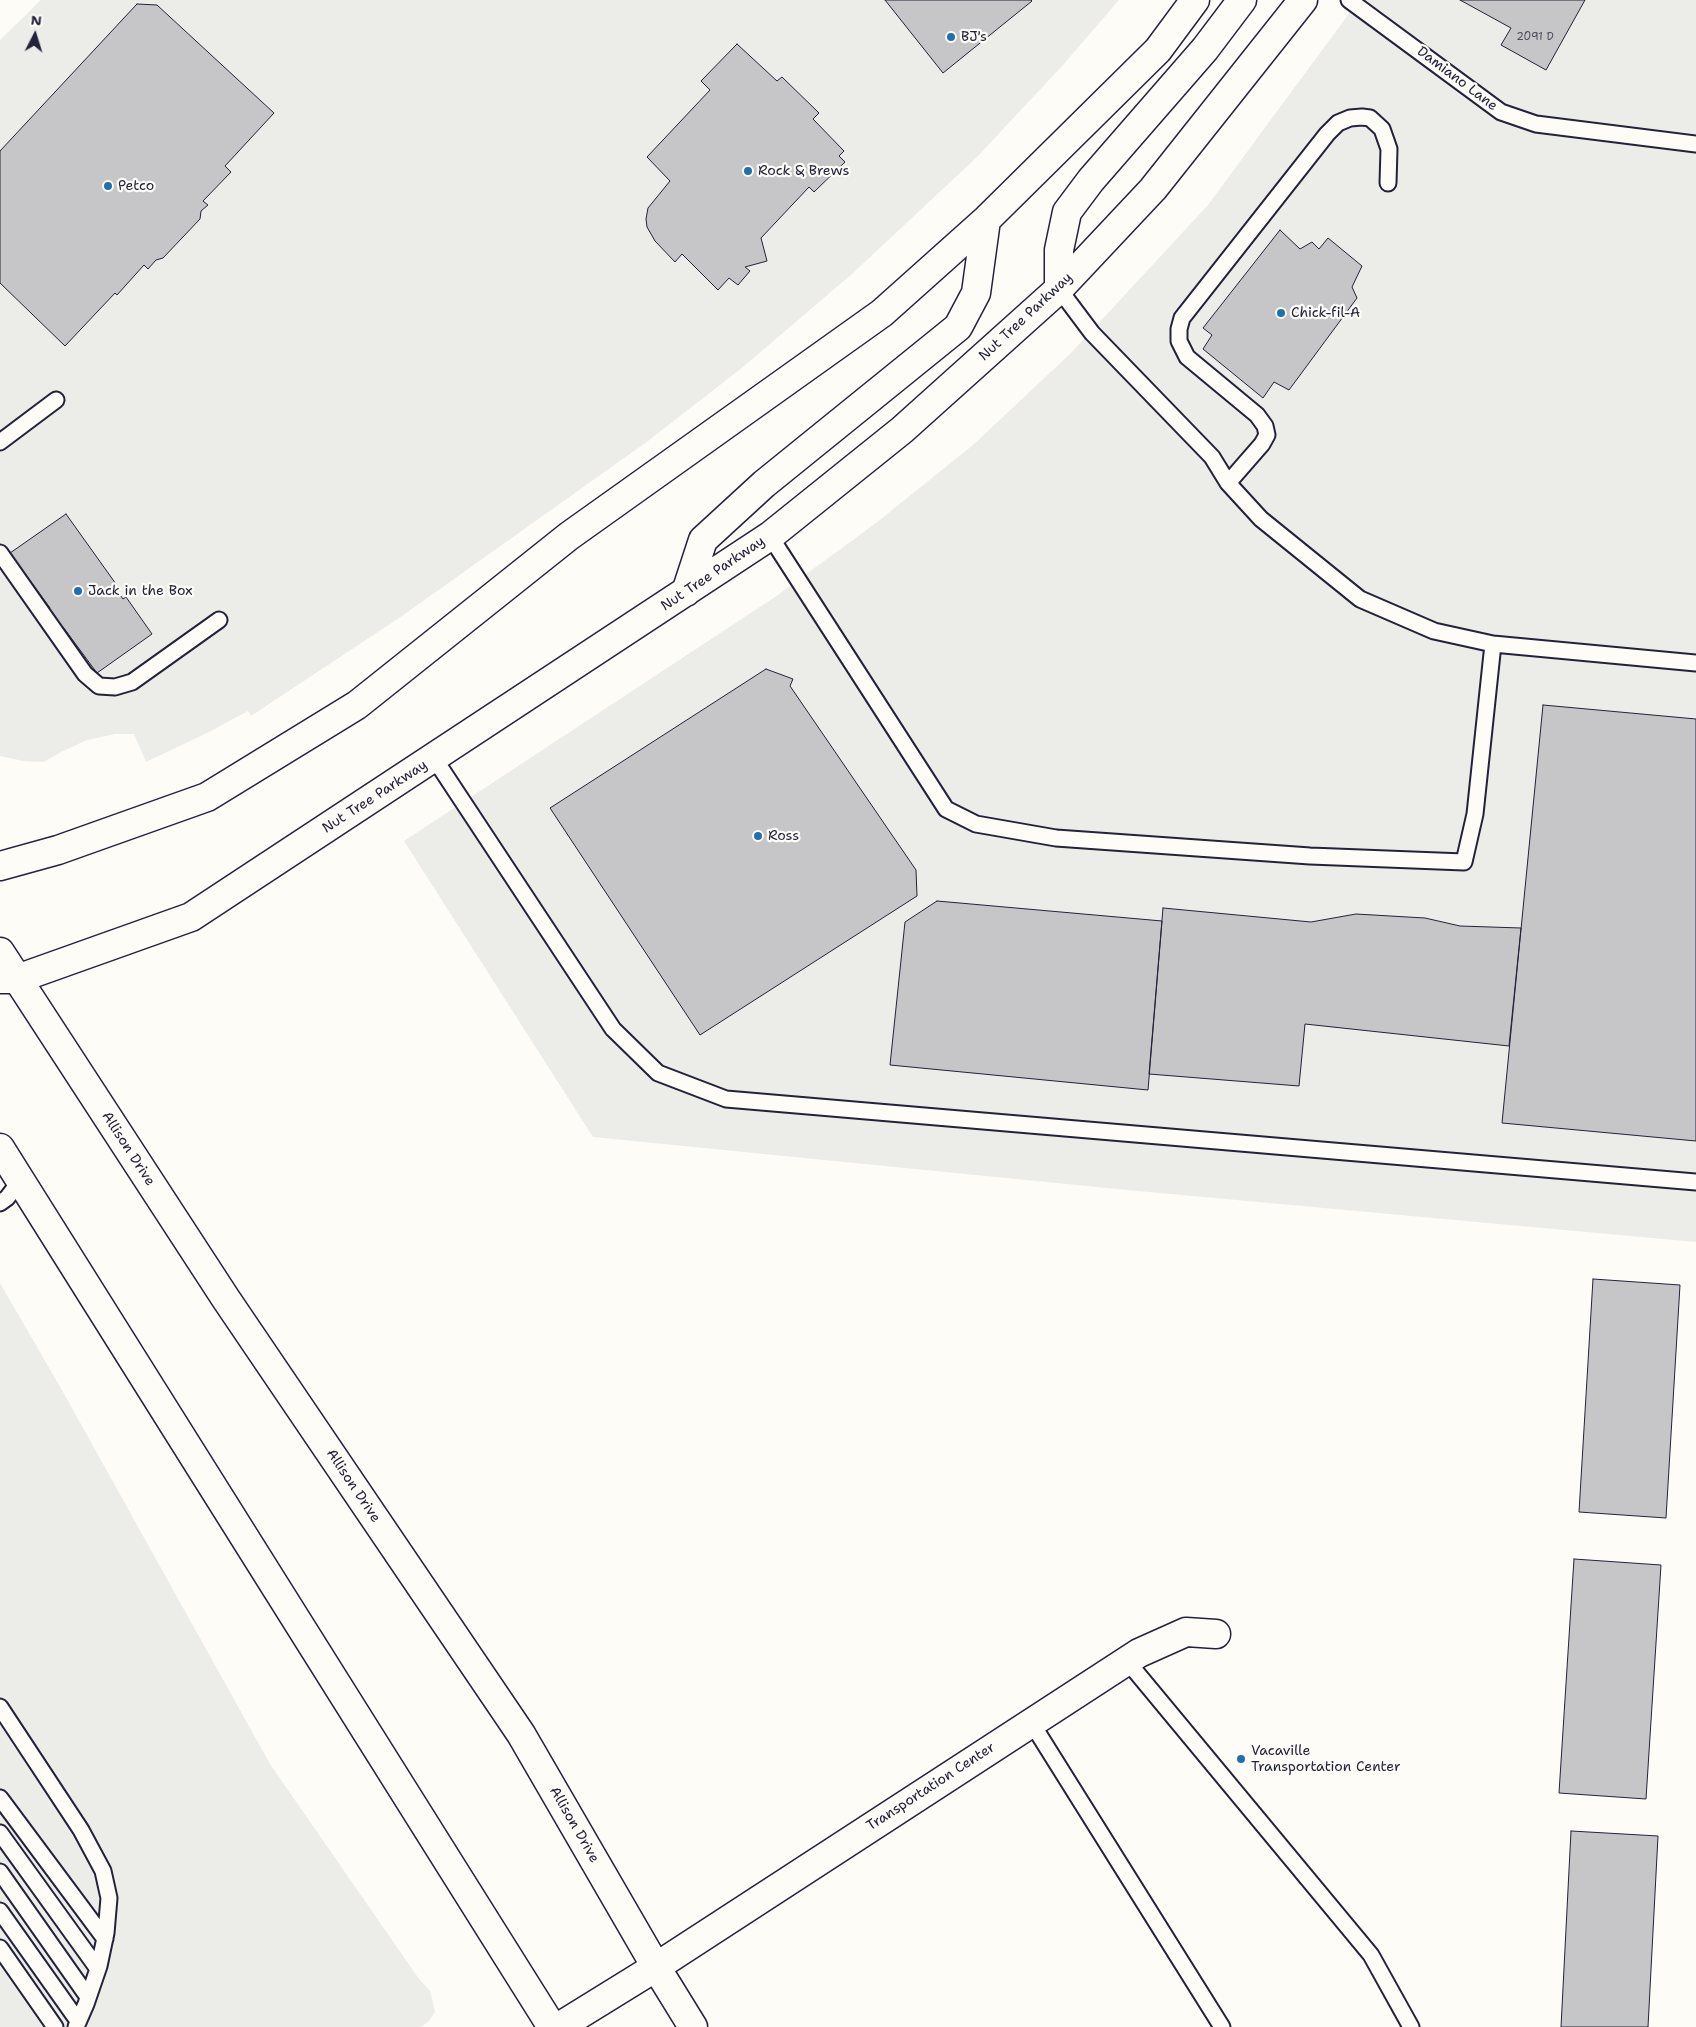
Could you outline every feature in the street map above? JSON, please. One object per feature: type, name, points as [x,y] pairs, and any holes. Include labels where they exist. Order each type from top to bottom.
[{"type":"main road","points":[[0,866],[58,850],[207,797],[358,705],[569,536],[882,313],[986,220],[1158,50],[1195,0]]},
{"type":"main road","points":[[1059,289],[1059,250],[1067,212],[1091,180],[1205,49],[1242,0]]},
{"type":"main road","name":"Nut Tree Parkway","points":[[9,979],[192,917],[770,536],[902,430],[1059,289],[1153,189],[1303,0]]},
{"type":"main road","points":[[686,592],[703,540],[764,484],[958,327],[976,293],[986,220]]},
{"type":"main road","name":"Allison Drive","points":[[0,952],[9,979],[521,1734],[693,2027]]},
{"type":"main road","points":[[0,1148],[552,2027]]},
{"type":"main road","name":"Transportation Center","points":[[558,2027],[656,1966],[1139,1653],[1186,1632],[1216,1634]]},
{"type":"lane","name":"Damiano Lane","points":[[1349,0],[1502,112],[1536,124],[1696,144]]},
{"type":"lane","points":[[1228,483],[1262,444],[1267,435],[1265,426],[1257,415],[1187,357],[1179,340],[1182,318],[1327,134],[1338,123],[1350,118],[1370,118],[1382,129],[1389,149],[1388,183]]},
{"type":"lane","points":[[1059,289],[1092,333],[1212,457],[1228,483],[1262,520],[1360,598],[1434,631],[1493,644],[1696,663]]},
{"type":"lane","points":[[0,442],[56,400]]},
{"type":"lane","points":[[770,536],[946,809],[976,824],[1056,838],[1310,856],[1464,862],[1475,814],[1493,644]]},
{"type":"lane","points":[[0,553],[85,674],[99,686],[115,687],[132,682],[219,620]]},
{"type":"lane","points":[[434,758],[613,1029],[658,1073],[726,1099],[1696,1182]]},
{"type":"lane","points":[[0,1203],[7,1198],[20,1181]]},
{"type":"lane","points":[[1127,1661],[1371,1955],[1411,2027]]},
{"type":"lane","points":[[0,1707],[81,1830],[103,1871],[109,1898],[105,1939],[98,1969],[77,2024]]},
{"type":"lane","points":[[1031,1722],[1222,2027]]},
{"type":"lane","points":[[0,1798],[105,1939]]},
{"type":"lane","points":[[0,1833],[98,1969]]},
{"type":"lane","points":[[0,1872],[88,1997]]},
{"type":"lane","points":[[0,1911],[77,2024]]},
{"type":"lane","points":[[0,1948],[55,2027]]},
{"type":"shaded area","points":[[41,0],[1119,0],[1063,65],[977,157],[853,273],[743,367],[648,441],[402,616],[251,716],[248,711],[146,762],[134,734],[115,734],[87,740],[44,762],[23,761],[0,756],[0,40]]},
{"type":"shaded area","points":[[1359,0],[1696,0],[1696,1242],[1127,1190],[593,1137],[404,841],[775,597],[876,523],[973,445],[1071,353],[1208,205]]},
{"type":"shaded area","points":[[0,1283],[63,1392],[270,1764],[419,1979],[430,1991],[435,2012],[428,2022],[421,2027],[0,2027]]},
{"type":"building","name":"BJ's","points":[[885,0],[1031,0],[1032,1],[943,73]]},
{"type":"building","points":[[1460,0],[1585,0],[1546,70],[1501,45],[1511,28]]},
{"type":"building","name":"Petco","points":[[137,4],[157,5],[274,113],[225,166],[231,172],[203,201],[208,205],[201,211],[200,219],[163,258],[156,260],[148,269],[144,265],[117,295],[115,293],[65,346],[0,283],[0,151]]},
{"type":"building","name":"Rock & Brews","points":[[737,44],[777,81],[782,77],[819,113],[813,119],[844,151],[839,156],[845,162],[814,192],[809,187],[761,238],[767,261],[745,267],[750,271],[738,285],[729,278],[718,290],[682,254],[675,262],[655,241],[647,227],[648,208],[670,181],[647,157],[710,90],[701,81]]},
{"type":"building","name":"Chick-fil-A","points":[[1280,230],[1300,249],[1312,242],[1319,249],[1328,238],[1362,266],[1352,287],[1357,298],[1289,390],[1274,382],[1263,398],[1203,349],[1212,335],[1203,328]]},
{"type":"building","name":"Jack in the Box","points":[[66,514],[116,584],[113,585],[123,599],[126,597],[152,634],[97,673],[63,627],[57,631],[44,613],[50,608],[10,553]]},
{"type":"building","points":[[766,669],[793,679],[790,686],[916,870],[917,896],[700,1035],[550,808]]},
{"type":"building","points":[[1543,705],[1696,719],[1696,1141],[1502,1123]]},
{"type":"building","points":[[937,901],[1162,921],[1148,1090],[890,1065],[905,922]]},
{"type":"building","points":[[1163,908],[1311,922],[1356,914],[1425,918],[1460,926],[1521,928],[1509,1046],[1305,1024],[1299,1086],[1149,1074]]},
{"type":"building","points":[[1593,1279],[1680,1285],[1666,1518],[1579,1512]]},
{"type":"building","points":[[1574,1559],[1661,1565],[1646,1799],[1559,1793]]},
{"type":"building","points":[[1571,1831],[1658,1836],[1648,2027],[1561,2027]]},
{"type":"place","name":"BJ's","points":[[951,37]]},
{"type":"place","name":"Rock & Brews","points":[[748,171]]},
{"type":"place","name":"Petco","points":[[108,186]]},
{"type":"place","name":"Chick-fil-A","points":[[1281,313]]},
{"type":"place","name":"Jack in the Box","points":[[78,591]]},
{"type":"place","name":"Ross","points":[[758,836]]},
{"type":"place","name":"Vacaville Transportation Center","points":[[1241,1759]]}]
